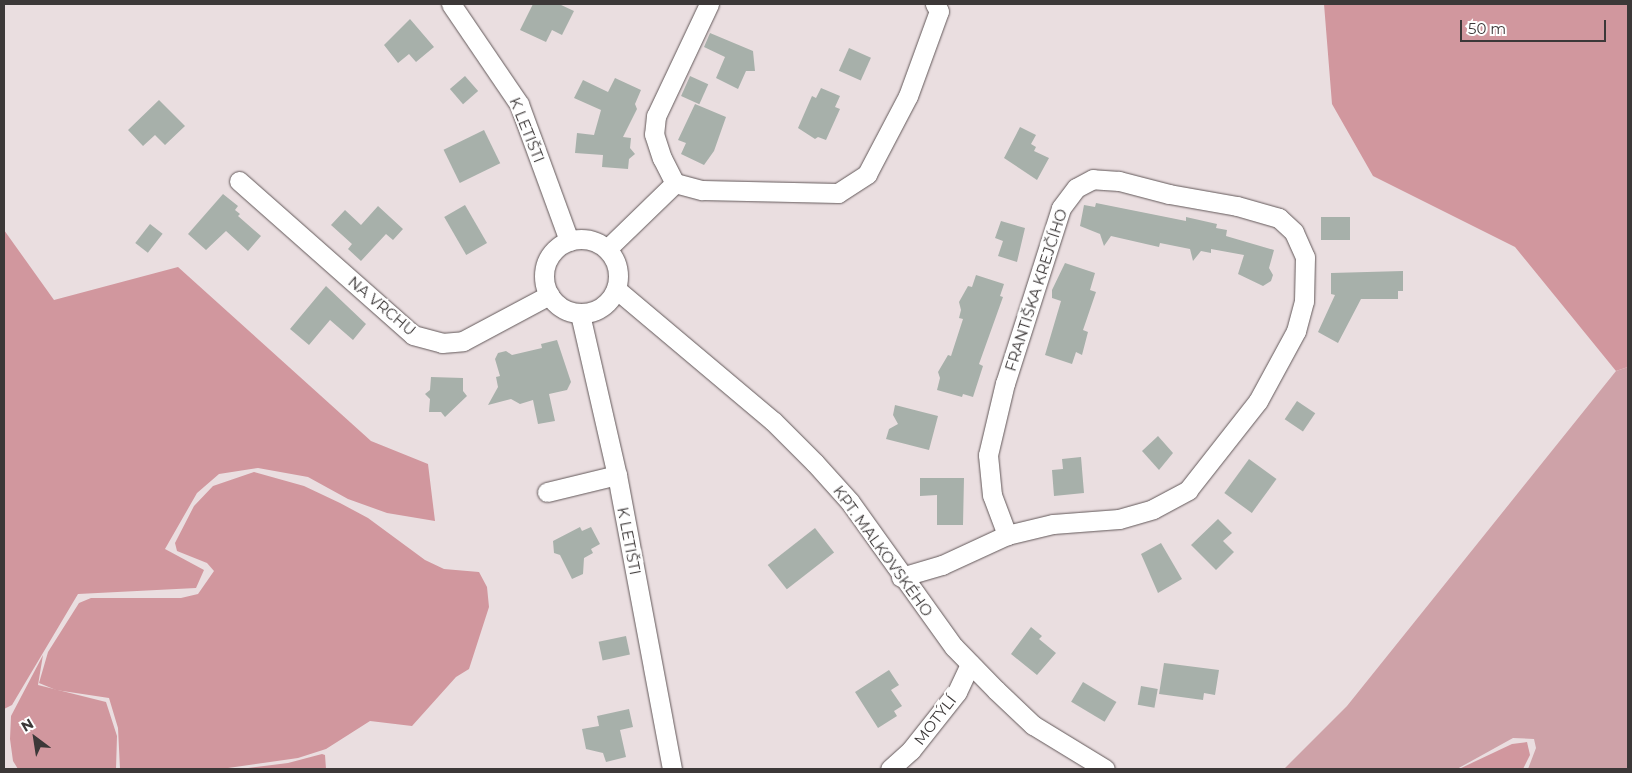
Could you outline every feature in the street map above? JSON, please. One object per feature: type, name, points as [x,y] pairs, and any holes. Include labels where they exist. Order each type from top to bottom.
[{"type":"street","name":"K LETIŠTI","points":[[451,4],[519,104],[569,241]]},
{"type":"street","points":[[709,4],[656,116],[654,134],[662,158],[675,183],[702,190],[838,193],[868,174],[908,96],[939,11],[935,4]]},
{"type":"street","name":"FRANTIŠKA KREJČÍHO","points":[[901,577],[942,565],[1006,535],[1053,524],[1119,519],[1153,509],[1188,490],[1258,401],[1296,331],[1304,301],[1306,257],[1294,232],[1279,218],[1237,206],[1169,194],[1119,181],[1093,179],[1076,188],[1060,208],[1005,383],[988,455],[992,495],[1006,535]]},
{"type":"street","name":"NA VRCHU","points":[[239,181],[413,335],[442,343],[463,341],[549,295]]},
{"type":"street","points":[[608,249],[675,183]]},
{"type":"street","points":[[590,240],[608,249],[618,268],[616,289],[602,307],[580,314],[562,308],[549,295],[544,274],[552,253],[569,241],[590,240]]},
{"type":"street","name":"KPT. MALKOVSKÉHO","points":[[616,289],[657,326],[773,421],[809,457],[850,502],[901,577],[954,647],[970,664],[1033,725],[1105,769]]},
{"type":"street","name":"K LETIŠTI","points":[[580,314],[617,475],[672,769]]},
{"type":"street","points":[[547,492],[617,475]]},
{"type":"street","name":"MOTÝLÍ","points":[[890,769],[911,750],[957,692],[970,664]]},
{"type":"shaded area","points":[[1324,4],[1628,4],[1628,367],[1616,371],[1515,247],[1373,176],[1332,104]]},
{"type":"shaded area","points":[[4,230],[54,300],[178,267],[371,441],[428,464],[435,521],[387,513],[348,499],[308,477],[258,468],[219,474],[197,493],[165,549],[204,570],[196,588],[78,594],[12,705],[4,709]]},
{"type":"shaded area","points":[[1628,367],[1628,769],[1528,769],[1536,748],[1534,739],[1513,738],[1457,769],[1284,769],[1347,706],[1616,371]]},
{"type":"shaded area","points":[[254,472],[304,486],[340,503],[368,518],[425,560],[444,569],[479,572],[487,587],[489,607],[469,669],[456,677],[412,726],[370,721],[326,749],[298,758],[221,769],[120,769],[118,728],[109,698],[56,690],[39,683],[48,652],[79,603],[91,598],[181,598],[198,594],[214,571],[207,563],[177,551],[175,543],[194,506],[213,486]]},
{"type":"shaded area","points":[[43,655],[38,685],[106,702],[117,736],[116,769],[18,769],[13,761],[10,739],[11,716]]},
{"type":"shaded area","points":[[1527,742],[1530,755],[1523,769],[1459,769],[1512,744]]},
{"type":"shaded area","points":[[322,754],[325,755],[326,769],[240,769],[288,763]]},
{"type":"building","points":[[533,4],[559,4],[574,11],[562,35],[552,30],[546,42],[520,30]]},
{"type":"building","points":[[410,19],[434,47],[416,62],[409,54],[398,63],[384,45]]},
{"type":"building","points":[[710,33],[753,51],[755,71],[746,71],[738,89],[716,78],[725,57],[704,47]]},
{"type":"building","points":[[849,48],[871,58],[861,81],[839,71]]},
{"type":"building","points":[[465,76],[478,91],[463,104],[450,89]]},
{"type":"building","points":[[690,76],[708,84],[699,104],[681,96]]},
{"type":"building","points":[[615,78],[641,90],[635,104],[637,109],[623,137],[631,138],[630,148],[635,154],[629,159],[628,169],[602,167],[603,155],[575,153],[577,133],[594,135],[601,110],[574,98],[583,80],[608,92]]},
{"type":"building","points":[[821,88],[840,96],[835,107],[840,109],[826,140],[818,137],[815,139],[798,128],[812,96],[816,98]]},
{"type":"building","points":[[159,100],[185,126],[165,145],[155,135],[143,146],[128,130]]},
{"type":"building","points":[[695,104],[726,117],[714,151],[704,165],[681,154],[686,143],[678,140]]},
{"type":"building","points":[[1020,127],[1036,135],[1031,144],[1036,147],[1034,151],[1049,158],[1037,180],[1004,158]]},
{"type":"building","points":[[484,130],[500,163],[460,183],[444,150]]},
{"type":"building","points":[[223,194],[238,206],[235,210],[240,214],[238,216],[261,236],[248,251],[226,231],[206,250],[188,234]]},
{"type":"building","points":[[1096,203],[1186,221],[1186,217],[1217,224],[1216,228],[1227,230],[1226,236],[1274,250],[1269,268],[1273,275],[1271,281],[1263,286],[1238,274],[1244,255],[1211,249],[1211,253],[1201,251],[1193,261],[1190,249],[1160,243],[1159,247],[1111,236],[1104,246],[1100,234],[1080,226],[1084,205],[1095,207]]},
{"type":"building","points":[[465,205],[487,243],[466,255],[444,217]]},
{"type":"building","points":[[378,206],[403,229],[393,240],[386,234],[361,261],[348,249],[352,244],[331,225],[345,210],[361,225]]},
{"type":"building","points":[[1321,217],[1350,217],[1350,240],[1321,240]]},
{"type":"building","points":[[1001,221],[1025,228],[1017,262],[998,256],[1003,241],[995,238]]},
{"type":"building","points":[[150,224],[163,234],[148,253],[135,243]]},
{"type":"building","points":[[1065,263],[1095,273],[1090,290],[1096,292],[1083,330],[1088,332],[1082,355],[1076,352],[1072,364],[1045,355],[1061,301],[1052,298],[1052,290]]},
{"type":"building","points":[[1403,271],[1403,291],[1398,291],[1398,299],[1361,299],[1338,343],[1318,332],[1335,295],[1331,294],[1331,273]]},
{"type":"building","points":[[976,275],[1004,284],[1000,296],[1003,297],[979,364],[983,366],[973,397],[963,394],[962,397],[937,390],[940,378],[938,372],[948,355],[951,356],[963,319],[959,318],[961,310],[959,302],[968,286],[972,287]]},
{"type":"building","points":[[326,286],[366,324],[353,340],[330,320],[309,345],[290,329]]},
{"type":"building","points":[[557,340],[571,382],[567,390],[549,394],[555,421],[538,424],[533,400],[520,404],[511,399],[488,405],[498,387],[496,377],[500,376],[495,359],[498,353],[506,351],[512,355],[542,348],[541,344]]},
{"type":"building","points":[[431,377],[463,378],[463,391],[467,396],[445,417],[441,412],[429,412],[430,399],[425,394],[430,390]]},
{"type":"building","points":[[1297,401],[1315,413],[1303,432],[1285,419]]},
{"type":"building","points":[[895,405],[938,416],[929,450],[886,439],[889,429],[898,424],[893,415]]},
{"type":"building","points":[[1158,436],[1173,453],[1159,470],[1142,451]]},
{"type":"building","points":[[1081,457],[1084,493],[1054,496],[1052,470],[1063,469],[1062,459]]},
{"type":"building","points":[[1249,459],[1277,479],[1252,513],[1224,493]]},
{"type":"building","points":[[920,478],[964,478],[963,525],[937,525],[937,495],[920,496]]},
{"type":"building","points":[[1218,519],[1232,533],[1223,541],[1234,552],[1216,570],[1191,545]]},
{"type":"building","points":[[580,527],[582,531],[591,527],[600,544],[591,549],[593,553],[584,558],[583,574],[572,579],[560,555],[554,553],[553,541]]},
{"type":"building","points":[[815,528],[834,552],[787,589],[768,565]]},
{"type":"building","points":[[1161,543],[1182,579],[1158,593],[1141,554]]},
{"type":"building","points":[[1031,627],[1042,636],[1039,639],[1056,653],[1037,675],[1011,654]]},
{"type":"building","points":[[626,636],[630,655],[603,660],[599,642]]},
{"type":"building","points":[[1164,663],[1219,670],[1215,695],[1204,693],[1203,700],[1159,694]]},
{"type":"building","points":[[889,670],[899,685],[891,690],[902,706],[894,711],[897,716],[878,728],[855,692]]},
{"type":"building","points":[[1083,682],[1116,702],[1105,722],[1071,702]]},
{"type":"building","points":[[1141,686],[1158,689],[1154,708],[1138,705]]},
{"type":"building","points":[[629,709],[633,727],[620,730],[626,757],[606,762],[603,753],[586,749],[582,729],[599,726],[597,716]]}]
